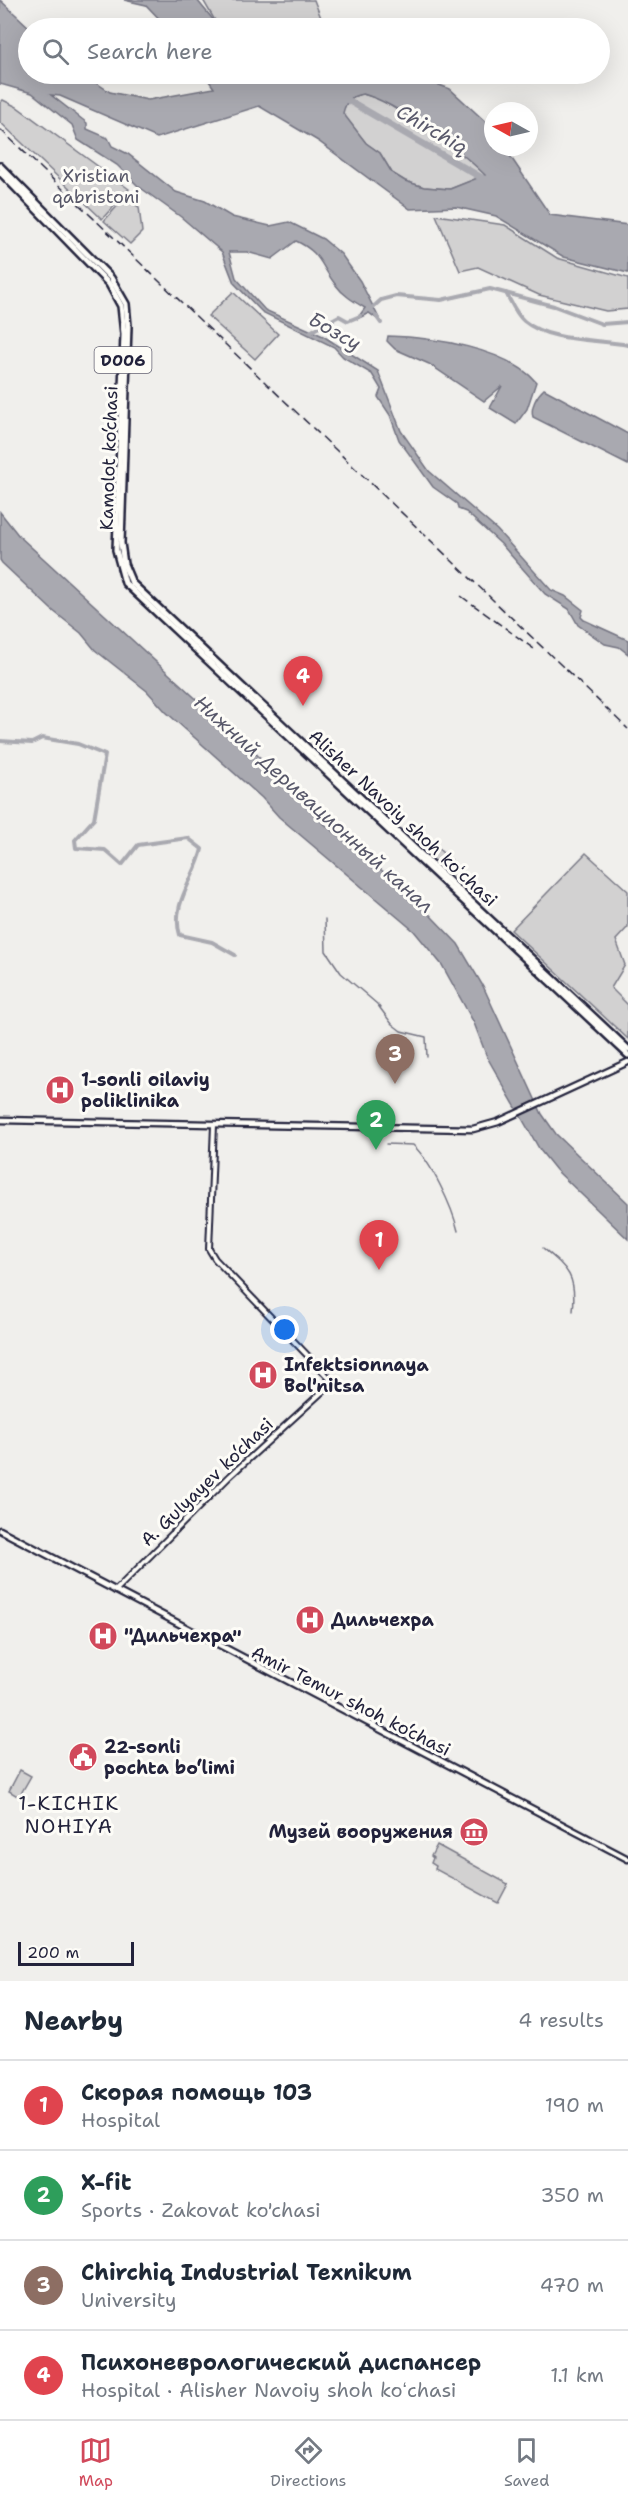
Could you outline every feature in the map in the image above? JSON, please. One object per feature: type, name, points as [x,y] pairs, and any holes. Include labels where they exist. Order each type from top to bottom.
[{"type":"main road","name":"Kamolot ko‘chasi","points":[[0,166],[108,274],[124,298],[128,326],[122,445],[122,552],[126,572],[132,583]]},
{"type":"main road","name":"D006","points":[[0,172],[100,273],[120,302],[124,324],[122,445]]},
{"type":"main road","name":"Alisher Navoiy shoh koʻchasi","points":[[122,445],[116,550],[121,575],[132,591],[628,1049]]},
{"type":"main road","name":"Alisher Navoiy shoh koʻchasi","points":[[132,583],[237,686]]},
{"type":"main road","name":"Alisher Navoiy shoh koʻchasi","points":[[500,932],[628,1055]]},
{"type":"main road","points":[[0,1120],[459,1130],[486,1127],[628,1062]]},
{"type":"main road","name":"Amir Temur shoh ko‘chasi","points":[[0,1530],[628,1859]]},
{"type":"street","name":"A. Gulyayev ko‘chasi","points":[[115,1591],[230,1476],[333,1382],[215,1259],[209,1249],[214,1125]]},
{"type":"green space","points":[[203,0],[314,0],[321,18],[213,18]]},
{"type":"green space","points":[[363,94],[380,99],[448,142],[486,175],[450,189],[424,187],[405,181],[392,173],[380,153],[366,143],[342,113],[349,100]]},
{"type":"green space","name":"Xristian qabristoni","points":[[3,100],[17,107],[129,189],[102,219],[0,122],[0,103]]},
{"type":"green space","points":[[129,193],[136,199],[134,204],[139,207],[142,232],[130,244],[104,221]]},
{"type":"green space","points":[[436,215],[505,225],[557,258],[628,278],[628,309],[606,311],[539,295],[478,267],[460,271]]},
{"type":"green space","points":[[233,292],[278,334],[255,359],[208,316]]},
{"type":"green space","points":[[421,833],[465,873],[457,882],[414,841]]},
{"type":"green space","points":[[586,853],[628,891],[628,927],[616,940],[625,965],[611,988],[628,1005],[628,1039],[511,930]]},
{"type":"green space","points":[[20,1770],[31,1776],[19,1797],[9,1791]]},
{"type":"green space","points":[[437,1845],[508,1884],[498,1903],[435,1869],[436,1866],[431,1863],[433,1858],[431,1856]]},
{"type":"water","points":[[0,0],[19,18],[18,84],[98,84],[110,92],[148,100],[214,88],[211,84],[437,84],[450,89],[484,120],[484,156],[510,156],[550,215],[628,225],[628,273],[564,257],[496,216],[456,207],[410,209],[318,141],[259,106],[157,138],[60,96],[51,95],[87,123],[87,129],[108,138],[112,146],[128,154],[176,192],[205,201],[232,217],[270,226],[289,222],[323,239],[341,254],[360,281],[381,322],[369,313],[357,319],[365,308],[341,291],[315,254],[296,241],[272,259],[247,252],[229,252],[236,278],[265,310],[323,336],[378,371],[401,431],[429,471],[497,530],[551,590],[565,596],[583,610],[581,617],[584,620],[628,640],[628,654],[619,647],[605,644],[578,625],[569,609],[545,594],[501,544],[466,512],[458,509],[457,504],[433,487],[399,440],[390,415],[378,397],[381,389],[372,374],[343,357],[334,347],[262,312],[234,283],[222,252],[181,217],[138,186],[117,165],[78,140],[72,125],[32,93],[0,84]],"holes":[[[363,94],[410,117],[460,153],[485,175],[450,189],[424,187],[405,181],[392,173],[380,153],[366,143],[343,113],[347,102]]]},
{"type":"water","points":[[124,0],[197,0],[212,18],[158,18],[146,5]]},
{"type":"water","points":[[388,336],[446,342],[488,353],[507,361],[523,370],[536,382],[527,409],[516,424],[490,408],[502,386],[484,401],[429,364],[395,349],[387,341]]},
{"type":"water","points":[[544,389],[628,434],[628,465],[533,417],[532,409]]},
{"type":"water","points":[[0,512],[19,536],[290,785],[317,818],[406,890],[458,944],[483,986],[542,1114],[556,1134],[628,1203],[628,1239],[556,1170],[540,1150],[487,1057],[474,1023],[442,965],[414,931],[279,817],[262,798],[166,712],[147,691],[95,650],[81,633],[52,610],[2,563],[0,560]]},
{"type":"waterway","name":"Chirchiq","points":[[341,96],[487,181]]},
{"type":"waterway","points":[[371,309],[381,300],[396,296],[441,300],[490,289],[554,306],[602,324],[628,322]]},
{"type":"waterway","points":[[506,293],[521,318],[534,328],[573,339],[628,345]]},
{"type":"waterway","name":"Бозсу","points":[[310,332],[339,316],[348,321],[360,316]]},
{"type":"waterway","points":[[376,316],[381,323]]},
{"type":"waterway","points":[[0,741],[32,743],[42,738],[78,744],[105,755],[94,819],[75,840],[76,848],[105,850],[122,865],[138,845],[188,838],[202,849],[178,912],[180,935],[212,942],[235,955]]},
{"type":"waterway","points":[[325,919],[326,951],[341,973],[377,1004],[392,1024],[401,1031],[426,1037],[427,1057]]},
{"type":"waterway","points":[[386,1144],[413,1145],[420,1153],[440,1185],[458,1231]]},
{"type":"waterway","points":[[543,1248],[569,1274],[574,1289],[573,1311]]},
{"type":"railway","points":[[0,129],[628,729]]},
{"type":"railway","points":[[461,596],[534,649]]},
{"type":"place","name":"Психоневрологический диспансер","points":[[303,706]]},
{"type":"place","name":"Chirchiq Industrial Texnikum","points":[[395,1084]]},
{"type":"place","name":"1-sonli oilaviy poliklinika","points":[[60,1090]]},
{"type":"place","name":"X-fit","points":[[376,1150]]},
{"type":"place","name":"Скорая помощь 103","points":[[379,1270]]},
{"type":"place","name":"Infektsionnaya Bol'nitsa","points":[[263,1375]]},
{"type":"place","name":"Дильчехра","points":[[310,1620]]},
{"type":"place","name":"\"Дильчехра\"","points":[[103,1636]]},
{"type":"place","name":"22-sonli pochta bo‘limi","points":[[83,1757]]},
{"type":"place","name":"Музей вооружения","points":[[474,1832]]},
{"type":"district","name":"1-KICHIK NOHIYA","points":[[69,1814]]},
{"type":"water label","name":"Нижний Деривационный канал","points":[[314,804]]}]
